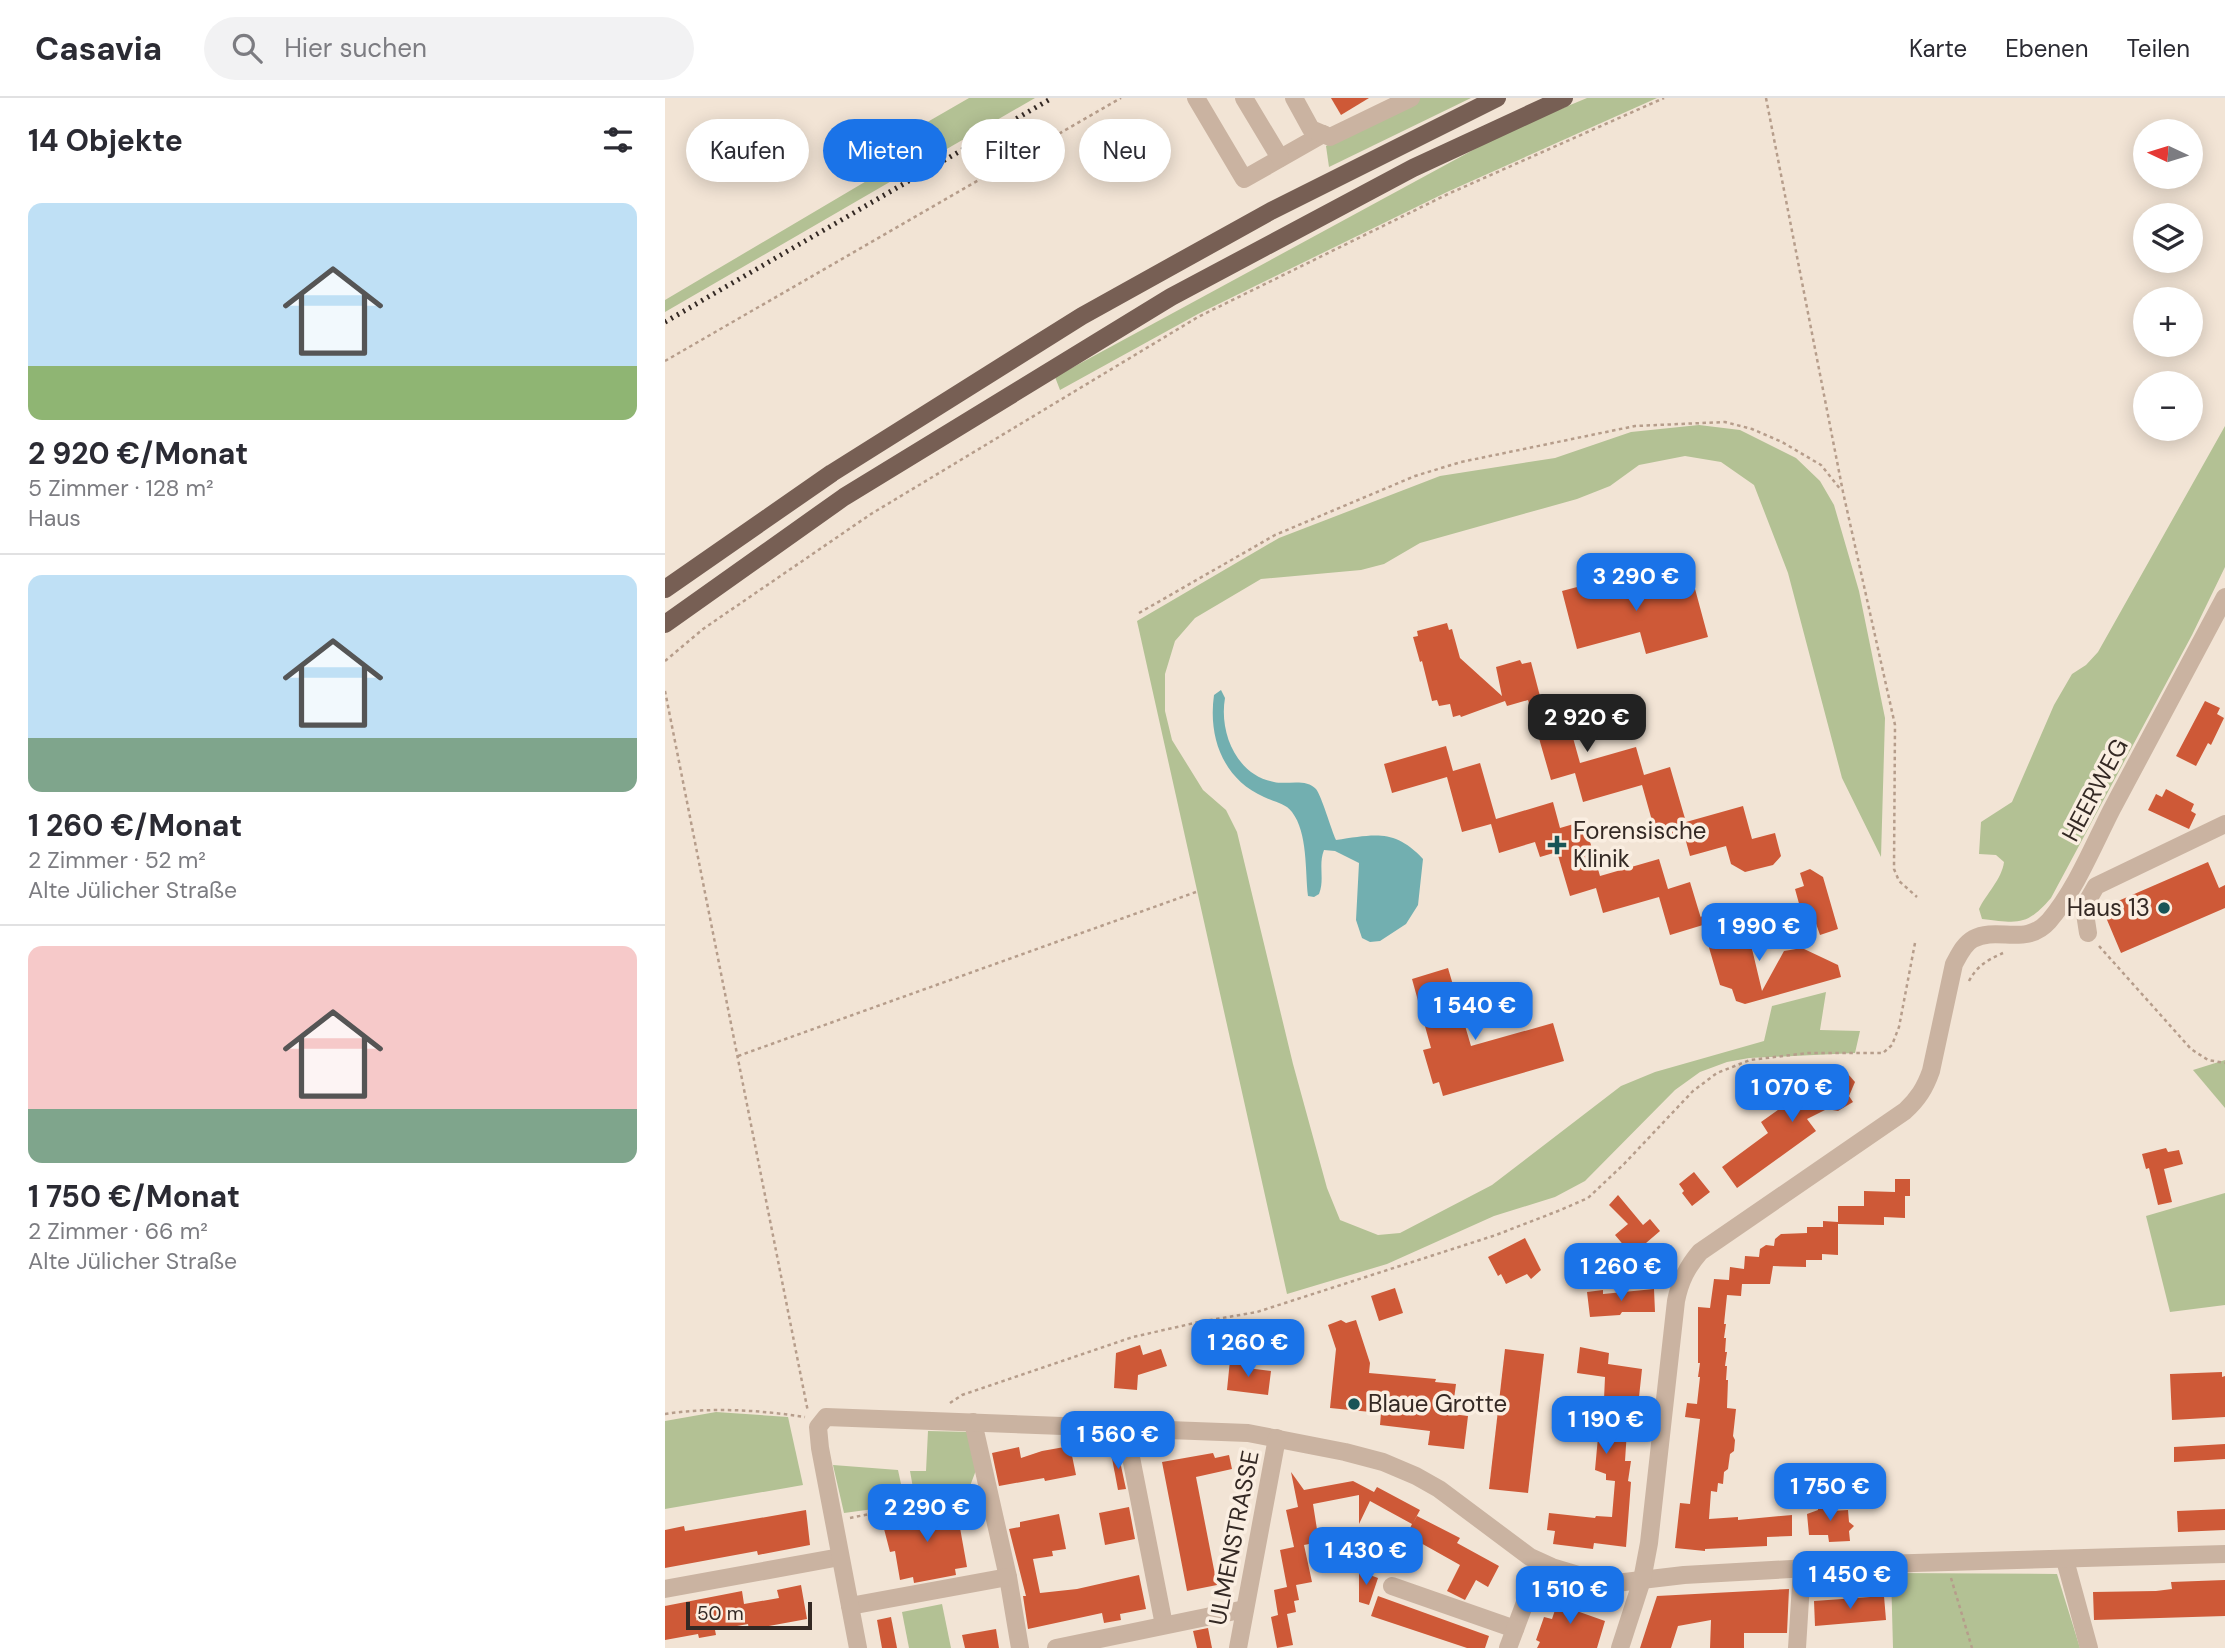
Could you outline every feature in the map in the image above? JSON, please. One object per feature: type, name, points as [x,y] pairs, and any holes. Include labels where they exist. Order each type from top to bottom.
[{"type":"main road","points":[[665,589],[832,473],[1082,316],[1271,211],[1497,98]]},
{"type":"main road","points":[[665,624],[844,497],[1171,297],[1413,168],[1564,98]]},
{"type":"street","points":[[1196,98],[1244,179],[1322,134]]},
{"type":"street","points":[[1244,98],[1280,159]]},
{"type":"street","points":[[1294,98],[1311,130],[1330,137],[1411,98]]},
{"type":"street","name":"HEERWEG","points":[[1642,1580],[1662,1448],[1676,1301],[1688,1266],[1700,1252],[1905,1111],[1917,1100],[1931,1071],[1954,964],[1963,949],[1973,939],[1985,936],[2027,934],[2041,929],[2050,919],[2079,873],[2225,597]]},
{"type":"street","points":[[2088,933],[2084,907],[2096,886],[2225,824]]},
{"type":"street","points":[[858,1648],[818,1436],[821,1421],[833,1416],[1248,1433],[1277,1438],[1383,1462],[1416,1475],[1542,1564],[1602,1582],[1946,1561],[2225,1554]]},
{"type":"street","points":[[973,1422],[1008,1577],[1020,1648]]},
{"type":"street","points":[[1125,1427],[1164,1625]]},
{"type":"street","name":"ULMENSTRASSE","points":[[1238,1648],[1277,1438]]},
{"type":"street","points":[[665,1589],[840,1557]]},
{"type":"street","points":[[2064,1560],[2089,1648]]},
{"type":"street","points":[[1508,1648],[1542,1564]]},
{"type":"street","points":[[1797,1648],[1802,1569]]},
{"type":"street","points":[[850,1606],[1008,1577]]},
{"type":"street","points":[[1620,1648],[1642,1580]]},
{"type":"street","points":[[1392,1586],[1515,1629]]},
{"type":"street","points":[[1056,1648],[1245,1609]]},
{"type":"path","points":[[665,361],[1121,98]]},
{"type":"path","points":[[665,661],[703,629],[871,514],[1198,317],[1448,194],[1664,98]]},
{"type":"path","points":[[1766,98],[1843,492],[1895,725],[1894,869],[1899,881],[1917,897]]},
{"type":"path","points":[[1139,613],[1275,535],[1415,476],[1461,462],[1635,426],[1725,422],[1752,429],[1782,442],[1821,465],[1843,492]]},
{"type":"path","points":[[665,691],[806,1399],[812,1418],[769,1412],[688,1410],[665,1414]]},
{"type":"path","points":[[738,1056],[1196,892]]},
{"type":"path","points":[[2088,933],[2191,1049],[2208,1060],[2225,1063]]},
{"type":"path","points":[[950,1403],[962,1395],[1133,1337],[1257,1312],[1496,1235],[1588,1198],[1693,1091],[1717,1073],[1750,1060],[1775,1056],[1883,1053],[1892,1045],[1899,1027],[1915,943]]},
{"type":"path","points":[[833,1521],[988,1489]]},
{"type":"path","points":[[1946,1561],[1972,1648]]},
{"type":"green space","points":[[969,98],[1035,98],[999,119],[961,119],[961,141],[947,149],[947,119],[933,119]]},
{"type":"green space","points":[[1415,98],[1471,98],[1329,167],[1326,146]]},
{"type":"green space","points":[[1587,98],[1657,98],[1447,192],[1198,314],[1060,390],[1055,377],[1508,131]]},
{"type":"green space","points":[[865,182],[890,182],[665,312],[665,300]]},
{"type":"green space","points":[[1699,425],[1740,430],[1796,458],[1820,481],[1834,505],[1859,591],[1885,718],[1881,857],[1842,778],[1788,573],[1754,485],[1721,462],[1685,456],[1639,465],[1610,486],[1577,499],[1420,543],[1384,564],[1361,570],[1261,579],[1195,618],[1175,641],[1165,674],[1165,711],[1172,740],[1203,790],[1226,810],[1237,832],[1293,1064],[1327,1188],[1340,1220],[1378,1235],[1400,1233],[1492,1185],[1621,1086],[1655,1072],[1764,1041],[1772,1006],[1826,992],[1820,1030],[1860,1031],[1855,1053],[1749,1058],[1727,1062],[1700,1072],[1675,1090],[1585,1181],[1555,1197],[1494,1216],[1387,1264],[1287,1294],[1137,621],[1279,538],[1440,476],[1555,458],[1631,432]]},
{"type":"green space","points":[[2225,426],[2225,567],[2192,635],[2051,898],[2035,914],[2021,921],[1982,919],[1979,909],[1997,880],[2004,862],[1996,855],[1979,854],[1981,822],[2012,802],[2054,705],[2072,674],[2086,665],[2098,652]]},
{"type":"green space","points":[[2225,1060],[2225,1108],[2193,1070]]},
{"type":"green space","points":[[2225,1193],[2225,1305],[2170,1312],[2146,1216]]},
{"type":"green space","points":[[716,1412],[788,1417],[803,1485],[665,1509],[665,1421]]},
{"type":"green space","points":[[928,1431],[971,1432],[978,1465],[970,1486],[964,1490],[915,1499],[910,1471],[926,1471]]},
{"type":"green space","points":[[833,1465],[898,1470],[904,1498],[880,1503],[881,1508],[844,1513]]},
{"type":"green space","points":[[1891,1573],[2057,1574],[2080,1648],[1893,1648]]},
{"type":"green space","points":[[942,1604],[951,1648],[909,1648],[902,1612]]},
{"type":"water","points":[[1221,690],[1225,698],[1228,738],[1240,761],[1249,771],[1274,782],[1302,783],[1316,789],[1336,840],[1373,836],[1393,838],[1403,842],[1423,859],[1418,905],[1406,924],[1380,941],[1370,942],[1362,938],[1356,920],[1359,863],[1335,851],[1324,850],[1319,894],[1308,896],[1301,830],[1292,812],[1250,789],[1238,779],[1221,755],[1216,741],[1213,711],[1214,695]]},
{"type":"building","points":[[1331,98],[1369,98],[1341,115]]},
{"type":"building","points":[[1691,574],[1708,637],[1646,654],[1640,632],[1577,649],[1562,591],[1615,577],[1619,593]]},
{"type":"building","points":[[1447,623],[1449,630],[1452,629],[1460,658],[1502,696],[1496,667],[1520,660],[1522,664],[1531,662],[1545,715],[1565,709],[1580,763],[1636,747],[1644,775],[1670,767],[1686,822],[1743,806],[1752,839],[1775,833],[1781,856],[1773,865],[1745,872],[1731,864],[1726,846],[1690,856],[1684,834],[1658,842],[1642,785],[1583,802],[1575,773],[1551,780],[1528,700],[1507,706],[1505,701],[1461,717],[1453,717],[1450,704],[1439,706],[1437,700],[1432,701],[1413,637],[1418,636],[1417,631]]},
{"type":"building","points":[[2205,701],[2220,708],[2217,714],[2224,718],[2211,745],[2208,743],[2196,766],[2176,756]]},
{"type":"building","points":[[1446,746],[1453,771],[1480,763],[1496,819],[1553,802],[1560,828],[1584,821],[1600,876],[1659,859],[1668,889],[1690,882],[1703,925],[1670,935],[1659,897],[1603,913],[1596,888],[1570,896],[1557,852],[1540,857],[1535,842],[1499,853],[1491,824],[1462,832],[1447,777],[1392,793],[1384,764]]},
{"type":"building","points":[[2166,789],[2194,804],[2191,811],[2196,814],[2189,829],[2148,810],[2156,794],[2162,797]]},
{"type":"building","name":"Haus 13","points":[[2208,862],[2219,888],[2225,885],[2225,908],[2121,953],[2102,908]]},
{"type":"building","points":[[1810,869],[1823,877],[1838,929],[1820,935],[1813,915],[1803,918],[1795,889],[1804,886],[1800,873]]},
{"type":"building","points":[[1728,909],[1734,929],[1748,932],[1762,991],[1784,951],[1802,948],[1838,965],[1841,977],[1745,1004],[1736,1001],[1732,989],[1720,985],[1700,917]]},
{"type":"building","points":[[1448,968],[1471,1046],[1553,1023],[1564,1061],[1443,1096],[1439,1082],[1433,1084],[1423,1050],[1431,1048],[1412,979]]},
{"type":"building","points":[[1841,1066],[1855,1082],[1849,1096],[1853,1102],[1838,1111],[1827,1109],[1807,1119],[1816,1131],[1737,1188],[1722,1167],[1768,1133],[1761,1122],[1809,1088],[1811,1078],[1821,1069],[1824,1073]]},
{"type":"building","points":[[2166,1148],[2168,1152],[2179,1150],[2183,1164],[2164,1169],[2172,1202],[2158,1205],[2149,1168],[2146,1169],[2142,1154]]},
{"type":"building","points":[[1694,1172],[1710,1192],[1692,1206],[1679,1184]]},
{"type":"building","points":[[1895,1179],[1910,1179],[1910,1196],[1905,1196],[1905,1218],[1884,1217],[1884,1225],[1838,1224],[1838,1255],[1822,1254],[1822,1260],[1806,1260],[1806,1267],[1773,1266],[1770,1284],[1742,1284],[1741,1296],[1727,1295],[1724,1338],[1727,1352],[1727,1408],[1736,1409],[1733,1436],[1735,1440],[1728,1469],[1724,1472],[1723,1484],[1718,1483],[1717,1492],[1711,1491],[1709,1519],[1738,1517],[1738,1520],[1792,1515],[1792,1536],[1767,1537],[1767,1546],[1705,1551],[1675,1548],[1680,1503],[1690,1504],[1700,1419],[1685,1417],[1687,1403],[1697,1404],[1700,1377],[1698,1307],[1710,1308],[1714,1279],[1729,1280],[1730,1267],[1744,1269],[1745,1256],[1759,1257],[1760,1249],[1766,1245],[1774,1246],[1775,1239],[1781,1234],[1807,1233],[1807,1227],[1823,1227],[1823,1221],[1838,1222],[1838,1206],[1864,1206],[1864,1191],[1895,1192]]},
{"type":"building","points":[[1618,1195],[1643,1225],[1650,1219],[1660,1231],[1632,1255],[1615,1235],[1628,1224],[1609,1205]]},
{"type":"building","points":[[1525,1238],[1541,1270],[1531,1279],[1527,1274],[1506,1284],[1501,1274],[1498,1276],[1488,1257]]},
{"type":"building","points":[[1395,1288],[1403,1313],[1379,1321],[1371,1296]]},
{"type":"building","points":[[1654,1289],[1655,1312],[1622,1312],[1620,1315],[1590,1317],[1587,1292],[1603,1290],[1603,1294]]},
{"type":"building","points":[[1341,1320],[1346,1323],[1356,1320],[1370,1363],[1369,1373],[1436,1379],[1435,1382],[1456,1384],[1452,1414],[1468,1416],[1464,1449],[1428,1445],[1430,1431],[1380,1425],[1381,1413],[1330,1408],[1336,1349],[1328,1325]]},
{"type":"building","points":[[1140,1345],[1143,1355],[1161,1349],[1167,1366],[1138,1375],[1137,1390],[1114,1388],[1116,1353]]},
{"type":"building","points":[[1580,1347],[1609,1353],[1608,1364],[1642,1369],[1637,1416],[1628,1415],[1625,1461],[1631,1461],[1628,1481],[1631,1482],[1626,1547],[1594,1543],[1593,1549],[1553,1544],[1555,1531],[1547,1530],[1549,1513],[1612,1517],[1615,1481],[1606,1480],[1606,1474],[1595,1470],[1599,1426],[1603,1421],[1605,1377],[1577,1373]]},
{"type":"building","points":[[1505,1349],[1544,1354],[1528,1493],[1489,1489]]},
{"type":"building","points":[[1230,1360],[1248,1362],[1247,1368],[1271,1371],[1268,1395],[1227,1390]]},
{"type":"building","points":[[2222,1372],[2222,1377],[2225,1376],[2225,1417],[2172,1420],[2170,1374]]},
{"type":"building","points":[[2225,1444],[2225,1459],[2174,1462],[2174,1447]]},
{"type":"building","points":[[1070,1446],[1076,1475],[999,1486],[992,1453],[1019,1447],[1021,1458]]},
{"type":"building","points":[[1118,1452],[1126,1489],[1118,1490],[1111,1453]]},
{"type":"building","points":[[1213,1453],[1215,1458],[1229,1455],[1232,1469],[1196,1477],[1217,1585],[1187,1591],[1162,1462]]},
{"type":"building","points":[[1291,1472],[1304,1490],[1353,1481],[1374,1492],[1377,1487],[1420,1510],[1413,1523],[1417,1516],[1460,1538],[1457,1543],[1499,1566],[1488,1587],[1476,1580],[1465,1600],[1447,1591],[1460,1565],[1419,1542],[1422,1537],[1409,1530],[1412,1524],[1370,1501],[1359,1524],[1359,1495],[1313,1504],[1319,1542],[1304,1545],[1312,1582],[1296,1585],[1299,1600],[1294,1601],[1296,1612],[1287,1614],[1293,1645],[1277,1648],[1271,1617],[1278,1615],[1274,1590],[1287,1587],[1280,1550],[1294,1547],[1286,1510],[1298,1507]]},
{"type":"building","points":[[1818,1503],[1831,1503],[1831,1511],[1848,1510],[1849,1522],[1854,1526],[1849,1531],[1850,1541],[1829,1542],[1828,1535],[1809,1535],[1807,1514],[1818,1510]]},
{"type":"building","points":[[943,1507],[944,1512],[957,1511],[967,1567],[955,1569],[956,1575],[914,1583],[913,1577],[900,1580],[895,1551],[890,1552],[883,1525],[896,1523],[894,1516]]},
{"type":"building","points":[[1129,1507],[1135,1539],[1105,1545],[1099,1513]]},
{"type":"building","points":[[2225,1509],[2225,1530],[2178,1532],[2177,1511]]},
{"type":"building","points":[[806,1510],[810,1545],[758,1555],[757,1551],[665,1568],[665,1530],[684,1526],[685,1531]]},
{"type":"building","points":[[1059,1514],[1066,1549],[1052,1551],[1053,1556],[1033,1559],[1040,1593],[1077,1589],[1139,1575],[1146,1609],[1120,1614],[1121,1620],[1104,1623],[1102,1613],[1028,1629],[1023,1596],[1026,1596],[1009,1529],[1020,1527],[1020,1522]]},
{"type":"building","points":[[1359,1571],[1378,1578],[1369,1605],[1359,1602]]},
{"type":"building","points":[[2225,1580],[2225,1616],[2094,1620],[2093,1592],[2156,1591],[2172,1589],[2171,1582]]},
{"type":"building","points":[[801,1585],[807,1619],[749,1629],[748,1624],[715,1630],[716,1635],[699,1638],[698,1634],[665,1640],[665,1606],[742,1591],[744,1604],[779,1598],[777,1590]]},
{"type":"building","points":[[1563,1586],[1581,1592],[1574,1610],[1605,1621],[1597,1648],[1537,1648],[1540,1642],[1536,1640],[1544,1617],[1552,1619]]},
{"type":"building","points":[[1789,1589],[1787,1633],[1744,1633],[1744,1648],[1710,1648],[1711,1620],[1678,1626],[1671,1648],[1640,1648],[1657,1596]]},
{"type":"building","points":[[1378,1596],[1489,1636],[1485,1648],[1467,1648],[1371,1616]]},
{"type":"building","points":[[1884,1596],[1886,1620],[1815,1626],[1814,1601]]},
{"type":"building","points":[[891,1617],[897,1648],[882,1648],[877,1620]]},
{"type":"building","points":[[1208,1628],[1212,1648],[1197,1648],[1193,1631]]},
{"type":"building","points":[[996,1629],[999,1648],[965,1648],[962,1635]]},
{"type":"railway","points":[[665,322],[1052,98]]},
{"type":"place","name":"Forensische Klinik","points":[[1557,845]]},
{"type":"place","name":"Haus 13","points":[[2164,908]]},
{"type":"place","name":"Blaue Grotte","points":[[1354,1404]]}]
